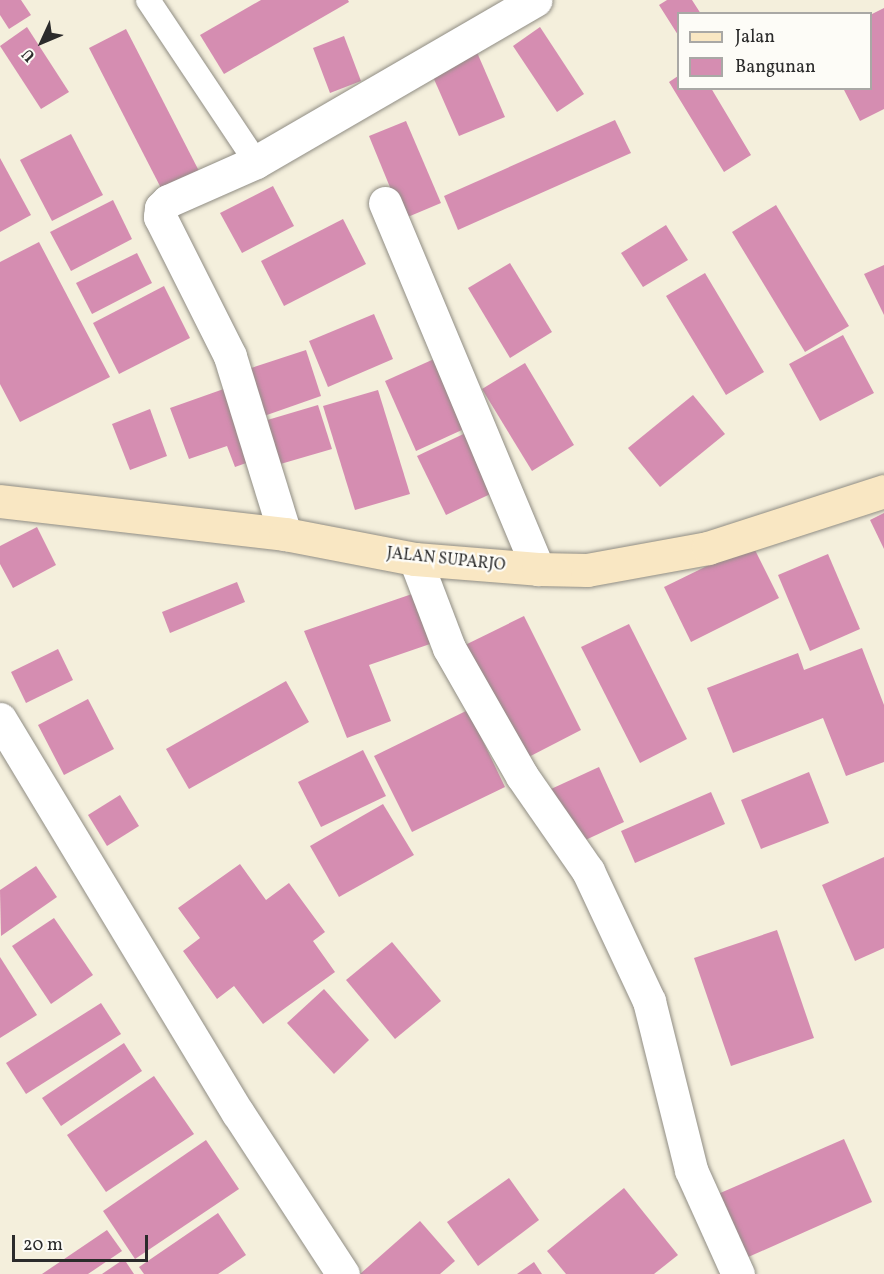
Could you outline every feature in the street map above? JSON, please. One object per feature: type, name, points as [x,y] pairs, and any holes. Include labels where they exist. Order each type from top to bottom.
[{"type":"main road","name":"JALAN SUPARJO","points":[[0,501],[285,534],[415,559],[538,569],[587,570],[708,548],[884,491]]},
{"type":"street","points":[[285,534],[230,356],[159,213],[168,201],[256,162],[536,0]]},
{"type":"street","points":[[385,203],[538,569]]},
{"type":"street","points":[[415,559],[448,648],[522,776],[588,871],[649,1001],[692,1170],[738,1274]]},
{"type":"street","points":[[0,719],[238,1113],[343,1274]]},
{"type":"lane","points":[[148,0],[256,162]]},
{"type":"building","points":[[0,0],[21,0],[31,15],[9,29],[0,15]]},
{"type":"building","points":[[261,0],[348,0],[349,2],[224,74],[200,35]]},
{"type":"building","points":[[667,0],[692,0],[700,12],[677,12],[677,33],[659,5]]},
{"type":"building","points":[[884,8],[884,109],[860,121],[844,90],[872,90],[872,14]]},
{"type":"building","points":[[27,27],[69,92],[41,109],[0,46]]},
{"type":"building","points":[[540,27],[584,94],[557,112],[513,46]]},
{"type":"building","points":[[126,29],[199,171],[162,190],[89,48]]},
{"type":"building","points":[[344,36],[361,81],[330,93],[313,48]]},
{"type":"building","points":[[476,50],[505,117],[459,136],[430,70]]},
{"type":"building","points":[[677,77],[677,90],[712,90],[751,155],[724,172],[669,82]]},
{"type":"building","points":[[615,120],[631,153],[458,230],[444,196]]},
{"type":"building","points":[[406,121],[441,203],[403,219],[369,136]]},
{"type":"building","points":[[71,134],[103,195],[52,221],[20,160]]},
{"type":"building","points":[[0,158],[31,215],[0,232]]},
{"type":"building","points":[[273,186],[294,226],[242,253],[220,213]]},
{"type":"building","points":[[113,200],[132,239],[71,271],[50,232]]},
{"type":"building","points":[[776,205],[849,326],[805,352],[732,232]]},
{"type":"building","points":[[343,219],[366,264],[284,306],[261,261]]},
{"type":"building","points":[[666,225],[688,260],[643,287],[621,253]]},
{"type":"building","points":[[39,242],[110,377],[20,422],[0,384],[0,262]]},
{"type":"building","points":[[137,253],[152,283],[92,314],[76,283]]},
{"type":"building","points":[[510,263],[552,332],[510,358],[468,288]]},
{"type":"building","points":[[884,265],[884,315],[864,274]]},
{"type":"building","points":[[705,273],[764,372],[726,395],[666,296]]},
{"type":"building","points":[[164,286],[190,338],[119,374],[93,323]]},
{"type":"building","points":[[374,314],[393,359],[328,387],[309,341]]},
{"type":"building","points":[[843,335],[874,393],[820,421],[789,364]]},
{"type":"building","points":[[306,350],[321,396],[264,416],[248,369]]},
{"type":"building","points":[[443,355],[475,424],[416,451],[385,381]]},
{"type":"building","points":[[525,363],[574,445],[532,471],[482,389]]},
{"type":"building","points":[[235,385],[260,458],[235,467],[227,446],[189,459],[170,408]]},
{"type":"building","points":[[378,390],[410,494],[355,510],[323,406]]},
{"type":"building","points":[[693,395],[725,434],[660,487],[628,448]]},
{"type":"building","points":[[318,405],[332,449],[277,465],[264,421]]},
{"type":"building","points":[[150,409],[167,456],[130,470],[112,424]]},
{"type":"building","points":[[474,429],[503,488],[446,515],[417,456]]},
{"type":"building","points":[[884,513],[884,549],[870,520]]},
{"type":"building","points":[[37,527],[56,565],[13,588],[0,564],[0,546]]},
{"type":"building","points":[[752,544],[779,598],[691,642],[664,587]]},
{"type":"building","points":[[828,554],[860,629],[810,651],[778,575]]},
{"type":"building","points":[[237,582],[245,602],[170,633],[162,612]]},
{"type":"building","points":[[412,594],[430,644],[369,665],[391,721],[347,738],[304,631]]},
{"type":"building","points":[[524,616],[581,730],[519,762],[461,647]]},
{"type":"building","points":[[629,624],[687,739],[640,763],[581,647]]},
{"type":"building","points":[[862,648],[884,705],[884,762],[846,776],[823,718],[733,753],[707,688],[798,653],[804,670]]},
{"type":"building","points":[[58,649],[73,680],[26,703],[11,672]]},
{"type":"building","points":[[286,681],[309,722],[189,789],[166,749]]},
{"type":"building","points":[[88,699],[114,749],[64,775],[38,725]]},
{"type":"building","points":[[468,710],[505,787],[412,832],[374,756]]},
{"type":"building","points":[[363,750],[386,796],[321,827],[298,782]]},
{"type":"building","points":[[599,767],[624,822],[577,844],[551,789]]},
{"type":"building","points":[[809,772],[829,823],[761,849],[741,800]]},
{"type":"building","points":[[711,792],[725,824],[635,863],[621,831]]},
{"type":"building","points":[[120,795],[139,826],[107,846],[88,815]]},
{"type":"building","points":[[383,804],[414,855],[339,897],[310,846]]},
{"type":"building","points":[[884,857],[884,948],[855,961],[822,885]]},
{"type":"building","points":[[240,864],[266,900],[289,883],[325,932],[313,941],[335,972],[263,1024],[234,986],[217,999],[183,951],[200,938],[178,908]]},
{"type":"building","points":[[36,866],[57,897],[1,936],[0,890]]},
{"type":"building","points":[[54,918],[93,975],[51,1004],[12,946]]},
{"type":"building","points":[[777,930],[814,1038],[731,1066],[694,958]]},
{"type":"building","points":[[392,942],[441,1001],[395,1039],[346,980]]},
{"type":"building","points":[[0,957],[37,1015],[0,1038]]},
{"type":"building","points":[[324,989],[369,1040],[334,1074],[287,1023]]},
{"type":"building","points":[[101,1003],[121,1034],[26,1094],[6,1063]]},
{"type":"building","points":[[124,1043],[142,1071],[61,1126],[42,1098]]},
{"type":"building","points":[[154,1076],[194,1134],[106,1192],[67,1135]]},
{"type":"building","points":[[844,1139],[872,1202],[746,1258],[718,1194]]},
{"type":"building","points":[[206,1140],[239,1189],[135,1259],[103,1211]]},
{"type":"building","points":[[509,1178],[539,1220],[478,1266],[447,1222]]},
{"type":"building","points":[[624,1188],[678,1255],[654,1274],[566,1274],[547,1251]]},
{"type":"building","points":[[218,1213],[246,1255],[218,1274],[144,1274],[139,1267]]},
{"type":"building","points":[[420,1221],[455,1261],[440,1274],[360,1274]]},
{"type":"building","points":[[107,1230],[122,1251],[88,1274],[42,1274]]},
{"type":"building","points":[[124,1259],[134,1274],[102,1274]]},
{"type":"building","points":[[534,1262],[542,1274],[517,1274]]}]
